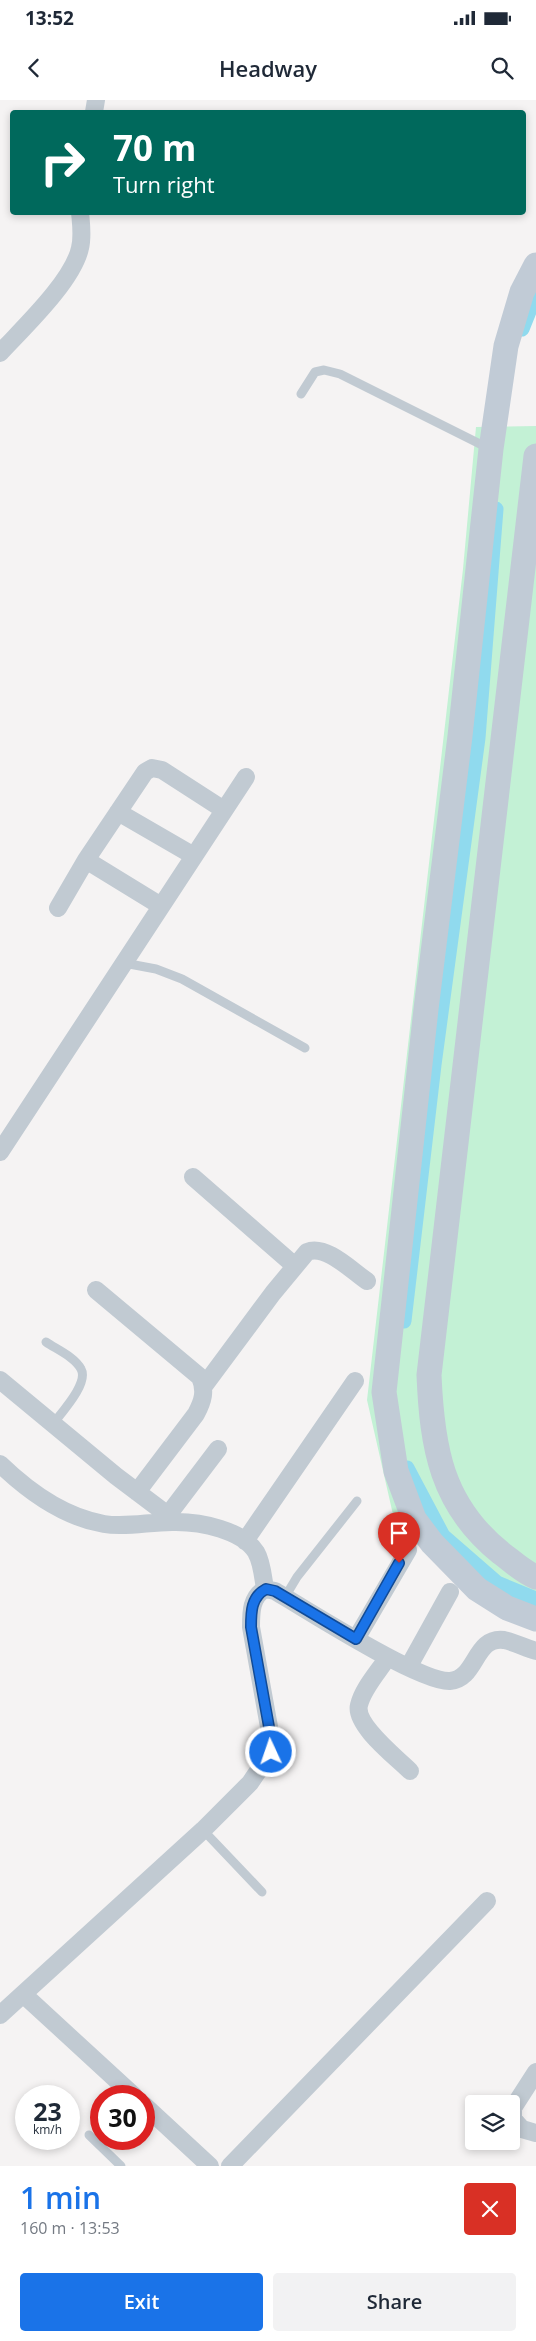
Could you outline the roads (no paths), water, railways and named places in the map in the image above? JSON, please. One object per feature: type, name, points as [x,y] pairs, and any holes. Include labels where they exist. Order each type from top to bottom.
[{"type":"street","points":[[0,353],[57,288],[72,267],[80,248],[80,215]]},
{"type":"street","points":[[536,265],[522,292],[506,346],[491,449],[384,1392],[396,1471],[414,1519],[432,1543],[477,1589],[507,1608],[536,1619]]},
{"type":"street","points":[[536,456],[429,1375],[431,1424],[440,1465],[462,1513],[483,1538],[511,1561],[536,1576]]},
{"type":"street","points":[[58,908],[86,860],[140,778],[152,768],[162,770],[224,810]]},
{"type":"street","points":[[0,1152],[246,777]]},
{"type":"street","points":[[118,812],[194,856]]},
{"type":"street","points":[[86,860],[161,906]]},
{"type":"street","points":[[193,1177],[295,1266]]},
{"type":"street","points":[[137,1492],[196,1414],[201,1404],[204,1386],[307,1252],[319,1251],[335,1258],[367,1281]]},
{"type":"street","points":[[96,1290],[200,1377],[204,1386]]},
{"type":"street","points":[[0,1380],[137,1492],[173,1518]]},
{"type":"street","points":[[246,1541],[355,1381]]},
{"type":"street","points":[[173,1518],[218,1449]]},
{"type":"street","points":[[0,1464],[43,1500],[71,1515],[105,1524],[133,1525],[173,1518],[230,1531],[246,1541],[256,1552],[266,1589]]},
{"type":"street","points":[[356,1639],[408,1550]]},
{"type":"street","points":[[0,2015],[203,1830],[250,1783],[271,1752],[271,1738],[251,1627],[252,1609],[257,1594],[266,1589],[275,1591],[388,1658],[448,1681],[457,1680],[466,1673],[485,1644],[493,1640],[505,1640],[536,1651]]},
{"type":"street","points":[[409,1666],[450,1592]]},
{"type":"street","points":[[388,1658],[362,1696],[358,1706],[359,1716],[365,1726],[410,1771]]},
{"type":"street","points":[[230,2166],[486,1901]]},
{"type":"street","points":[[23,1994],[122,2085]]},
{"type":"street","points":[[536,2072],[513,2108],[514,2119],[522,2129],[536,2133]]},
{"type":"street","points":[[155,2115],[210,2166]]},
{"type":"lane","points":[[301,394],[316,372],[324,370],[340,374],[491,449]]},
{"type":"lane","points":[[124,963],[156,969],[182,979],[305,1048]]},
{"type":"lane","points":[[46,1342],[81,1368],[83,1378],[79,1389],[53,1424]]},
{"type":"lane","points":[[285,1597],[297,1577],[358,1501]]},
{"type":"lane","points":[[203,1830],[262,1892]]},
{"type":"lane","points":[[89,2135],[120,2166]]},
{"type":"waterway","points":[[522,329],[536,294]]},
{"type":"waterway","points":[[404,1321],[434,1065],[478,738],[496,509]]},
{"type":"waterway","points":[[407,1468],[443,1536],[497,1583],[536,1599]]}]
